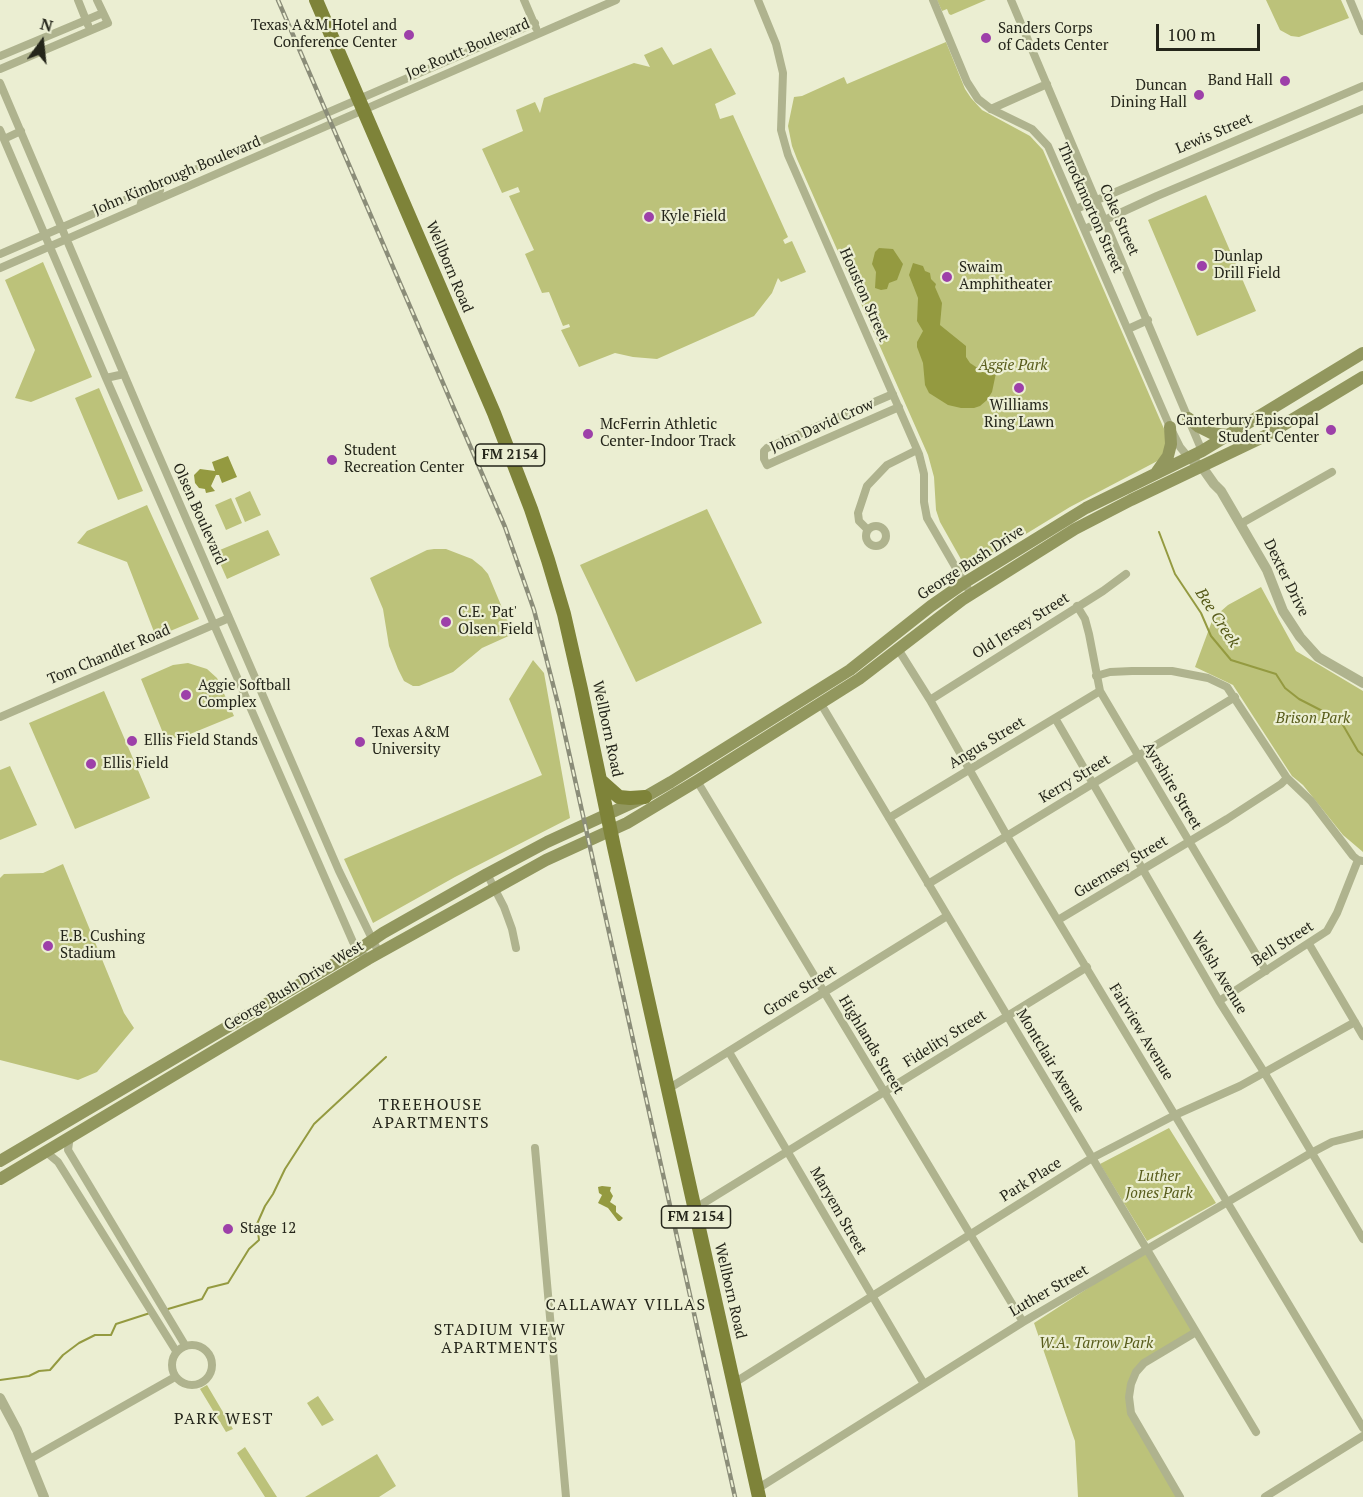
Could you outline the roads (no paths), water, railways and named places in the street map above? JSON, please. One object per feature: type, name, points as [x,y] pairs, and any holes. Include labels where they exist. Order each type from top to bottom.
[{"type":"main road","name":"Wellborn Road","points":[[316,0],[494,412],[531,509],[564,614],[758,1493]]},
{"type":"main road","name":"George Bush Drive","points":[[607,814],[645,796],[751,732],[870,655],[931,606],[964,583],[1086,508],[1202,451],[1363,353]]},
{"type":"main road","name":"George Bush Drive","points":[[610,830],[627,823],[821,704],[859,679],[938,616],[1097,517],[1265,436],[1363,377]]},
{"type":"main road","points":[[1188,418],[1211,433],[1228,435]]},
{"type":"main road","points":[[1156,474],[1168,456],[1170,427]]},
{"type":"main road","points":[[821,704],[821,697],[869,663],[870,655]]},
{"type":"main road","points":[[601,781],[619,797],[645,796]]},
{"type":"main road","name":"George Bush Drive West","points":[[0,1161],[487,874],[607,814]]},
{"type":"main road","name":"George Bush Drive West","points":[[0,1179],[373,956],[546,860],[610,830]]},
{"type":"main road","points":[[146,1091],[145,1085],[176,1066],[184,1052]]},
{"type":"street","points":[[78,0],[91,31]]},
{"type":"street","points":[[0,69],[108,23],[98,0]]},
{"type":"street","points":[[525,0],[539,34]]},
{"type":"street","name":"Joe Routt Boulevard","points":[[362,104],[423,84],[616,0]]},
{"type":"street","name":"Houston Street","points":[[758,0],[776,44],[782,68],[781,130],[785,149],[917,450],[924,474],[924,502],[927,518],[971,594]]},
{"type":"street","name":"Throckmorton Street","points":[[933,0],[969,86],[978,99],[991,109],[1032,129],[1046,142],[1170,427],[1180,447],[1189,458]]},
{"type":"street","name":"Coke Street","points":[[1011,0],[1202,451]]},
{"type":"street","points":[[1350,0],[1363,31]]},
{"type":"street","points":[[0,56],[103,12]]},
{"type":"street","name":"Joe Routt Boulevard","points":[[362,104],[419,73],[535,23]]},
{"type":"street","points":[[457,57],[462,67]]},
{"type":"street","points":[[419,73],[423,84]]},
{"type":"street","name":"Olsen Boulevard","points":[[0,84],[308,800],[372,940],[373,956],[358,950],[213,624],[0,130]]},
{"type":"street","points":[[991,109],[1047,84]]},
{"type":"street","name":"Lewis Street","points":[[1076,209],[1363,86]]},
{"type":"street","name":"John Kimbrough Boulevard","points":[[0,254],[165,182],[362,104]]},
{"type":"street","name":"John Kimbrough Boulevard","points":[[0,268],[192,184],[362,104]]},
{"type":"street","points":[[1085,229],[1363,109]]},
{"type":"street","points":[[4,139],[21,131]]},
{"type":"street","points":[[187,173],[192,184]]},
{"type":"street","points":[[140,207],[140,200],[159,191],[165,182]]},
{"type":"street","points":[[1128,329],[1148,320]]},
{"type":"street","points":[[106,378],[124,374]]},
{"type":"street","name":"John David Crow","points":[[893,394],[766,448],[764,451],[766,465],[899,407]]},
{"type":"street","points":[[867,530],[859,521],[858,513],[867,486],[886,465],[917,450]]},
{"type":"street","points":[[1202,451],[1203,467]]},
{"type":"street","points":[[1189,458],[1203,467]]},
{"type":"street","name":"Dexter Drive","points":[[1203,467],[1242,523],[1275,587],[1283,611],[1300,637],[1318,657],[1363,683]]},
{"type":"street","points":[[1242,523],[1332,472]]},
{"type":"street","name":"Old Jersey Street","points":[[930,700],[1103,591],[1126,574]]},
{"type":"street","name":"Ayrshire Street","points":[[1077,606],[1085,619],[1100,691],[1266,971]]},
{"type":"street","name":"Tom Chandler Road","points":[[0,717],[229,618]]},
{"type":"street","name":"Fairview Avenue","points":[[897,649],[930,700],[1007,836],[1363,1428]]},
{"type":"street","points":[[1096,675],[1132,671],[1193,674],[1227,687],[1287,778],[1311,801],[1360,860]]},
{"type":"street","name":"Angus Street","points":[[889,818],[1100,691]]},
{"type":"street","name":"Kerry Street","points":[[928,884],[1235,697]]},
{"type":"street","name":"Montclair Avenue","points":[[821,704],[1256,1432]]},
{"type":"street","name":"Welsh Avenue","points":[[1055,718],[1219,1001],[1363,1239]]},
{"type":"street","name":"Guernsey Street","points":[[1058,920],[1246,807],[1287,778]]},
{"type":"street","name":"Highlands Street","points":[[697,781],[1023,1322]]},
{"type":"street","points":[[294,806],[308,800]]},
{"type":"street","name":"Bell Street","points":[[1219,1001],[1326,932],[1337,913],[1360,860]]},
{"type":"street","points":[[487,874],[512,929],[516,948]]},
{"type":"street","name":"Grove Street","points":[[668,1089],[947,916]]},
{"type":"street","points":[[1309,944],[1363,1036]]},
{"type":"street","name":"Fidelity Street","points":[[694,1209],[1087,967]]},
{"type":"street","name":"Park Place","points":[[734,1383],[1092,1158],[1175,1115],[1240,1086],[1355,1022]]},
{"type":"street","name":"Maryem Street","points":[[729,1052],[924,1384]]},
{"type":"street","name":"Luther Street","points":[[758,1493],[1023,1322],[1311,1153],[1332,1142],[1363,1134]]},
{"type":"street","points":[[70,1136],[68,1150],[185,1346]]},
{"type":"street","points":[[535,1148],[566,1497]]},
{"type":"street","points":[[45,1151],[58,1162],[176,1352]]},
{"type":"street","points":[[89,1212],[101,1204]]},
{"type":"street","points":[[1180,1497],[1131,1413],[1129,1397],[1136,1372],[1144,1363],[1196,1332]]},
{"type":"street","points":[[185,1346],[202,1347],[208,1353],[212,1365],[211,1372],[202,1383],[183,1384],[175,1377],[171,1364],[176,1352],[185,1346]]},
{"type":"street","points":[[30,1459],[175,1377]]},
{"type":"street","points":[[1,1399],[30,1459],[44,1497]]},
{"type":"street","points":[[1265,1497],[1363,1436]]},
{"type":"waterway","name":"Bee Creek","points":[[1159,532],[1175,574],[1201,613],[1211,636],[1231,660],[1276,674],[1285,688],[1299,699],[1340,720],[1358,751],[1363,755]]},
{"type":"waterway","points":[[168,1309],[202,1299],[208,1288],[228,1283],[249,1249],[259,1240],[257,1224],[265,1206],[285,1169],[314,1124],[386,1057]]},
{"type":"waterway","points":[[0,1380],[50,1370],[63,1355],[79,1343],[95,1335],[111,1335],[116,1324],[150,1313]]},
{"type":"railway","points":[[278,0],[505,527],[534,610],[559,708],[735,1497]]},
{"type":"place","name":"Texas A&M Hotel and Conference Center","points":[[409,35]]},
{"type":"place","name":"Sanders Corps of Cadets Center","points":[[986,38]]},
{"type":"place","name":"Band Hall","points":[[1285,81]]},
{"type":"place","name":"Duncan Dining Hall","points":[[1199,95]]},
{"type":"place","name":"Kyle Field","points":[[649,217]]},
{"type":"place","name":"Dunlap Drill Field","points":[[1202,266]]},
{"type":"place","name":"Swaim Amphitheater","points":[[947,277]]},
{"type":"place","name":"Williams Ring Lawn","points":[[1019,388]]},
{"type":"place","name":"Canterbury Episcopal Student Center","points":[[1331,430]]},
{"type":"place","name":"McFerrin Athletic Center-Indoor Track","points":[[588,434]]},
{"type":"place","name":"Student Recreation Center","points":[[332,460]]},
{"type":"place","name":"C.E. 'Pat' Olsen Field","points":[[446,622]]},
{"type":"place","name":"Aggie Softball Complex","points":[[186,695]]},
{"type":"place","name":"Ellis Field Stands","points":[[132,741]]},
{"type":"place","name":"Texas A&M University","points":[[360,742]]},
{"type":"place","name":"Ellis Field","points":[[91,764]]},
{"type":"place","name":"E.B. Cushing Stadium","points":[[48,946]]},
{"type":"place","name":"Stage 12","points":[[228,1229]]},
{"type":"district","name":"TREEHOUSE APARTMENTS","points":[[431,1114]]},
{"type":"district","name":"CALLAWAY VILLAS","points":[[626,1305]]},
{"type":"district","name":"STADIUM VIEW APARTMENTS","points":[[500,1339]]},
{"type":"district","name":"PARK WEST","points":[[224,1419]]},
{"type":"park label","name":"Aggie Park","points":[[1013,366]]},
{"type":"park label","name":"Brison Park","points":[[1313,719]]},
{"type":"park label","name":"Luther Jones Park","points":[[1159,1186]]},
{"type":"park label","name":"W.A. Tarrow Park","points":[[1096,1344]]}]
